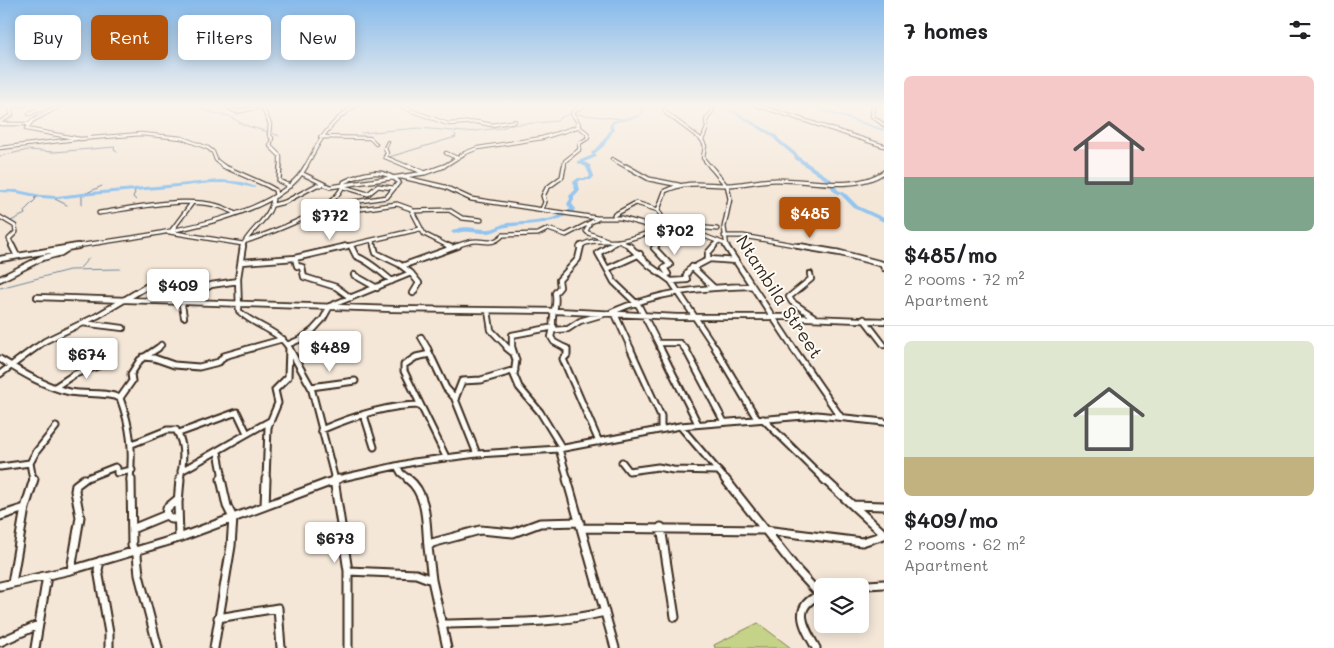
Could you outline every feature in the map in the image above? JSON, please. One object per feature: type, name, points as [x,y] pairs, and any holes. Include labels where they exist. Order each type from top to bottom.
[{"type":"street","points":[[57,135],[80,139]]},
{"type":"street","points":[[0,148],[126,135]]},
{"type":"street","points":[[154,135],[182,138],[208,148],[220,165],[275,190],[270,215],[245,243],[238,281],[238,303],[242,315],[272,330],[283,339],[311,387],[334,480],[348,571],[348,648]]},
{"type":"street","points":[[269,135],[272,138],[270,146],[280,158],[279,181],[290,186]]},
{"type":"street","points":[[273,205],[285,202],[317,185],[330,187],[344,186],[426,173],[443,167],[478,148],[550,135]]},
{"type":"street","points":[[542,209],[546,202],[543,196],[547,188],[562,178],[566,161],[579,150],[580,143],[588,138],[588,135]]},
{"type":"street","points":[[696,135],[705,146],[704,160],[727,185]]},
{"type":"street","points":[[702,140],[704,135]]},
{"type":"street","points":[[850,135],[884,146]]},
{"type":"street","points":[[0,259],[208,223],[235,214],[274,197],[290,186],[304,174],[308,158],[320,137],[370,138],[376,144]]},
{"type":"street","points":[[388,142],[385,148],[386,157],[426,173]]},
{"type":"street","points":[[446,153],[458,158]]},
{"type":"street","points":[[612,159],[649,179],[679,186]]},
{"type":"street","points":[[170,231],[192,237],[245,243],[297,222],[328,205],[387,197],[392,188],[399,184],[399,181],[375,172],[363,171],[344,182],[344,186],[328,205]]},
{"type":"street","points":[[658,210],[665,191],[695,181],[727,185],[777,180],[844,183],[875,178],[884,172]]},
{"type":"street","points":[[304,174],[316,179],[322,185]]},
{"type":"street","points":[[402,177],[445,187],[467,198],[599,218]]},
{"type":"street","name":"Ntambila Street","points":[[727,185],[730,199],[724,227],[725,244],[772,317],[840,416]]},
{"type":"street","points":[[344,186],[368,194],[378,186],[392,188]]},
{"type":"street","points":[[100,213],[180,201],[226,207],[235,214]]},
{"type":"street","points":[[170,231],[192,202]]},
{"type":"street","points":[[402,266],[471,241],[493,242],[503,235],[538,234],[548,229],[566,235],[589,225],[599,218],[619,213],[636,202],[658,210],[663,219],[664,223],[659,229],[657,244],[654,248],[661,258],[670,265],[664,268],[668,274],[666,276]]},
{"type":"street","points":[[333,204],[360,209],[397,204],[411,208],[420,230],[426,236],[452,248]]},
{"type":"street","points":[[412,211],[451,210],[462,218],[481,220]]},
{"type":"street","points":[[611,215],[659,229],[690,231],[724,227]]},
{"type":"street","points":[[0,217],[15,226],[16,232],[9,239],[17,256]]},
{"type":"street","points":[[663,219],[676,225],[717,229]]},
{"type":"street","points":[[589,225],[586,231],[588,234],[608,240]]},
{"type":"street","points":[[659,229],[635,235],[598,253],[611,280],[639,305],[642,315],[659,343],[677,385],[698,424]]},
{"type":"street","points":[[241,262],[295,258],[420,230]]},
{"type":"street","points":[[690,231],[725,244]]},
{"type":"street","points":[[724,236],[743,236],[847,254],[882,264],[884,268]]},
{"type":"street","points":[[428,548],[432,543],[480,530],[512,533],[540,523],[765,530],[862,542],[884,535],[760,419],[671,281],[650,266],[632,247],[608,240],[590,242],[579,247],[578,259],[559,280],[560,289],[555,294],[557,306],[553,316],[554,329],[551,337],[553,341],[566,349],[567,355],[563,359],[599,442]]},
{"type":"street","points":[[372,241],[376,253],[402,266],[419,283],[413,293]]},
{"type":"street","points":[[709,259],[708,253],[718,241]]},
{"type":"street","points":[[351,246],[356,256],[371,262],[378,271],[392,281]]},
{"type":"street","points":[[0,279],[42,258],[61,253],[67,248]]},
{"type":"street","points":[[606,269],[640,254]]},
{"type":"street","points":[[295,258],[297,266],[302,267],[304,277],[336,287],[351,298]]},
{"type":"street","points":[[671,281],[687,280],[688,271],[692,267],[709,259],[736,261]]},
{"type":"street","points":[[692,267],[713,287]]},
{"type":"street","points":[[288,346],[305,338],[330,306],[411,273]]},
{"type":"street","points":[[810,274],[812,279],[789,297],[792,302],[817,319]]},
{"type":"street","points":[[354,275],[378,288]]},
{"type":"street","points":[[184,302],[211,285],[238,281]]},
{"type":"street","points":[[0,374],[45,341],[81,322],[97,316],[119,301],[151,284]]},
{"type":"street","points":[[615,648],[560,448],[540,412],[519,387],[514,375],[515,355],[510,342],[512,335],[568,329],[582,321],[612,312],[635,302],[677,292],[713,287],[752,286]]},
{"type":"street","points":[[172,289],[176,301]]},
{"type":"street","points":[[37,297],[119,301],[176,301],[488,311],[612,312],[642,315],[864,319],[884,321]]},
{"type":"street","points":[[184,302],[184,317]]},
{"type":"street","points":[[488,311],[490,329],[515,355]]},
{"type":"street","points":[[612,312],[661,416],[660,429]]},
{"type":"street","points":[[864,319],[884,345]]},
{"type":"street","points":[[81,322],[123,328]]},
{"type":"street","points":[[421,337],[436,364],[446,388],[454,397],[478,454]]},
{"type":"street","points":[[143,358],[154,358],[174,365],[203,366],[218,362],[224,356],[283,339]]},
{"type":"street","points":[[659,343],[680,343],[683,345],[724,422]]},
{"type":"street","points":[[120,398],[132,381],[131,374],[143,358],[155,352],[161,344]]},
{"type":"street","points":[[265,506],[270,421],[278,404],[275,390],[288,377],[288,346]]},
{"type":"street","points":[[430,354],[414,357],[404,367],[420,405],[446,457]]},
{"type":"street","points":[[0,359],[64,391],[91,392],[120,398]]},
{"type":"street","points":[[56,387],[67,378],[86,370],[97,369],[109,362]]},
{"type":"street","points":[[454,397],[462,381],[481,380],[515,370]]},
{"type":"street","points":[[311,387],[321,384],[345,384],[355,381]]},
{"type":"street","points":[[120,398],[129,423],[132,444],[130,485],[134,551],[158,648]]},
{"type":"street","points":[[322,430],[346,419],[408,405],[420,405]]},
{"type":"street","points":[[179,433],[237,412],[247,433]]},
{"type":"street","points":[[364,415],[374,447]]},
{"type":"street","points":[[0,586],[71,570],[178,538],[334,480],[397,466],[446,457],[560,448],[660,429],[698,424],[818,415],[884,422]]},
{"type":"street","points":[[181,471],[218,452],[270,421]]},
{"type":"street","points":[[680,426],[765,530],[814,586]]},
{"type":"street","points":[[12,584],[25,508],[34,478],[30,463],[35,450],[50,437],[56,427]]},
{"type":"street","points":[[132,444],[167,430],[176,430],[179,433],[182,447],[178,499],[178,538]]},
{"type":"street","points":[[214,648],[231,546],[233,518],[227,506],[221,481],[222,473],[218,452]]},
{"type":"street","points":[[622,462],[629,471],[658,467],[673,470],[718,471]]},
{"type":"street","points":[[0,468],[30,463]]},
{"type":"street","points":[[71,570],[80,517],[75,490],[76,485],[82,480],[115,466],[119,473],[132,470]]},
{"type":"street","points":[[397,466],[401,475],[411,481],[419,492],[423,506],[432,580],[447,648]]},
{"type":"street","points":[[166,515],[167,508],[178,499]]},
{"type":"street","points":[[852,505],[884,506]]},
{"type":"street","points":[[0,516],[25,508]]},
{"type":"street","points":[[132,529],[166,515]]},
{"type":"street","points":[[166,515],[172,519],[178,519]]},
{"type":"street","points":[[661,527],[675,617]]},
{"type":"street","points":[[100,561],[98,570],[110,633],[109,648]]},
{"type":"street","points":[[348,571],[416,574],[432,580]]},
{"type":"street","points":[[35,648],[47,576]]},
{"type":"street","points":[[869,585],[884,584]]},
{"type":"street","points":[[814,598],[805,603],[802,613],[803,623],[816,648]]},
{"type":"street","points":[[218,618],[278,608],[281,648]]},
{"type":"street","points":[[442,624],[544,623],[574,620],[605,612]]},
{"type":"street","points":[[0,642],[38,625]]},
{"type":"green space","points":[[758,623],[791,648],[715,648],[714,645]]},
{"type":"waterway","points":[[389,157],[456,137],[455,135]]},
{"type":"waterway","points":[[569,212],[573,209],[569,204],[572,199],[571,196],[578,190],[575,182],[580,179],[589,179],[592,176],[588,166],[580,162],[595,156],[593,153],[599,149],[609,135]]},
{"type":"waterway","points":[[774,135],[797,158],[829,180],[836,191],[843,194],[856,207],[884,220]]},
{"type":"waterway","points":[[0,156],[28,150],[54,152],[115,147],[114,150],[117,152]]},
{"type":"waterway","points":[[0,191],[57,198],[221,181],[254,187]]},
{"type":"waterway","points":[[82,205],[82,195],[102,186]]},
{"type":"waterway","points":[[133,189],[135,192],[133,197],[136,200]]},
{"type":"waterway","points":[[11,221],[25,214],[24,211],[36,199],[34,198],[38,197]]},
{"type":"waterway","points":[[55,199],[67,205]]},
{"type":"waterway","points":[[454,232],[466,229],[491,231],[507,225],[531,224],[545,221],[568,213]]},
{"type":"waterway","points":[[80,268],[89,258]]},
{"type":"waterway","points":[[0,288],[69,270],[120,269]]}]
